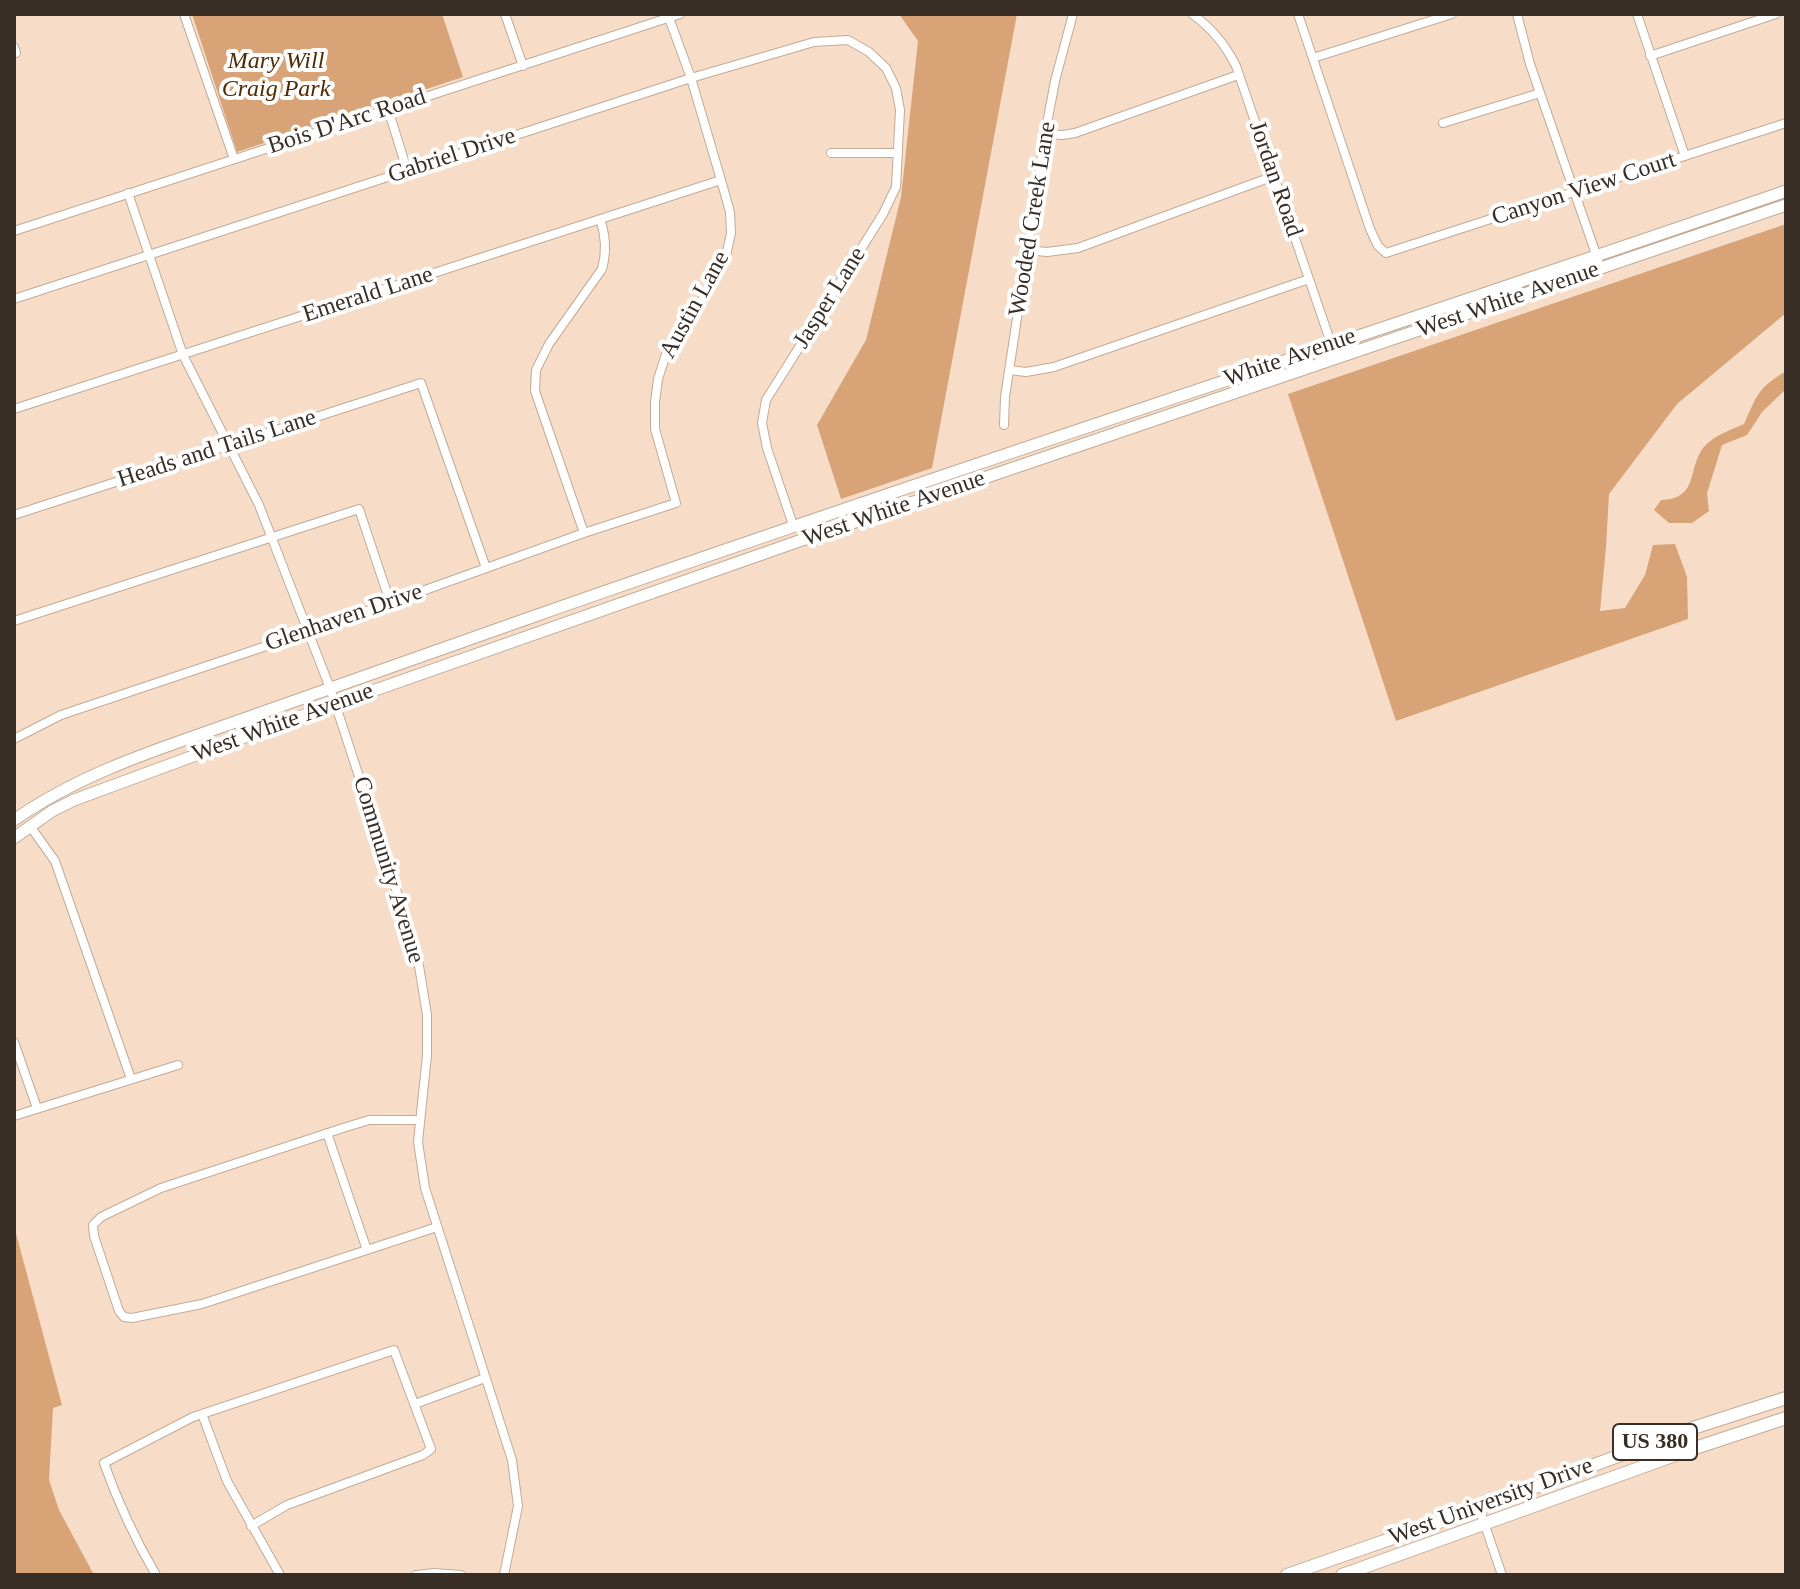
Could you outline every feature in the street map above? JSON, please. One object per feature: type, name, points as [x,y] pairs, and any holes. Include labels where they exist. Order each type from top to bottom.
[{"type":"highway","name":"West University Drive","points":[[1287,1575],[1693,1428],[1786,1400]]},
{"type":"highway","name":"West University Drive","points":[[1342,1575],[1786,1418]]},
{"type":"main road","name":"White Avenue","points":[[793,525],[1332,344],[1598,262],[1786,191]]},
{"type":"main road","name":"West White Avenue","points":[[14,838],[63,806],[115,784],[335,704],[799,541],[1336,358],[1598,262],[1786,205]]},
{"type":"main road","points":[[793,525],[799,541]]},
{"type":"main road","name":"West White Avenue","points":[[14,820],[44,800],[108,768],[793,525]]},
{"type":"street","points":[[184,14],[234,159]]},
{"type":"street","points":[[505,14],[523,66]]},
{"type":"street","name":"Bois D'Arc Road","points":[[14,231],[680,14]]},
{"type":"street","name":"Wooded Creek Lane","points":[[1004,425],[1005,397],[1045,134],[1073,14]]},
{"type":"street","name":"Jordan Road","points":[[1192,14],[1217,35],[1229,52],[1336,358]]},
{"type":"street","points":[[1298,14],[1313,58],[1452,14]]},
{"type":"street","points":[[1517,14],[1540,93],[1598,262]]},
{"type":"street","points":[[1637,14],[1685,156]]},
{"type":"street","points":[[1650,56],[1776,14]]},
{"type":"street","name":"Austin Lane","points":[[669,18],[691,78],[721,180],[730,212],[731,233],[726,256],[696,311],[666,354],[658,379],[655,429],[676,503]]},
{"type":"street","name":"Gabriel Drive","points":[[14,299],[691,78],[814,42],[848,40],[869,52],[886,68]]},
{"type":"street","name":"Canyon View Court","points":[[1313,58],[1370,229],[1378,246],[1386,253],[1786,123]]},
{"type":"street","name":"Jasper Lane","points":[[793,525],[767,448],[762,423],[766,400],[883,214],[896,187],[900,110],[896,88],[886,68]]},
{"type":"street","points":[[1045,134],[1075,133],[1238,75]]},
{"type":"street","points":[[1443,123],[1540,93]]},
{"type":"street","points":[[388,109],[407,170]]},
{"type":"street","points":[[831,153],[898,153]]},
{"type":"street","points":[[1027,250],[1047,252],[1078,248],[1274,176]]},
{"type":"street","name":"Emerald Lane","points":[[14,409],[721,180]]},
{"type":"street","name":"Community Avenue","points":[[128,193],[183,355],[259,505],[330,688],[405,917],[422,980],[428,1027],[418,1142],[425,1188],[512,1460],[518,1506],[504,1575]]},
{"type":"street","points":[[584,533],[535,391],[536,370],[549,344],[602,269],[606,257],[606,236],[600,219]]},
{"type":"street","points":[[1010,370],[1026,372],[1054,367],[1309,279]]},
{"type":"street","name":"Heads and Tails Lane","points":[[14,515],[421,383],[486,568]]},
{"type":"street","name":"Glenhaven Drive","points":[[14,739],[74,710],[676,503]]},
{"type":"street","points":[[14,621],[359,509],[390,602]]},
{"type":"street","points":[[30,826],[55,861],[131,1079]]},
{"type":"street","points":[[14,1042],[37,1108]]},
{"type":"street","points":[[14,1116],[178,1065]]},
{"type":"street","points":[[420,1120],[369,1120],[161,1188],[101,1217],[93,1225],[94,1236],[119,1311],[124,1317],[132,1318],[202,1304],[437,1227]]},
{"type":"street","points":[[327,1133],[367,1250]]},
{"type":"street","points":[[156,1575],[131,1530],[104,1463],[202,1414],[394,1350],[431,1449],[423,1455],[287,1505],[251,1526]]},
{"type":"street","points":[[415,1404],[485,1378]]},
{"type":"street","points":[[202,1414],[227,1481],[280,1575]]},
{"type":"street","points":[[1479,1508],[1502,1575]]},
{"type":"street","points":[[416,1575],[461,1575]]},
{"type":"green space","name":"Mary Will Craig Park","points":[[192,14],[442,14],[463,77],[237,152]]},
{"type":"green space","points":[[899,14],[1017,14],[932,468],[841,499],[817,425],[866,340],[901,197],[918,41]]},
{"type":"green space","points":[[1786,224],[1786,313],[1677,404],[1609,494],[1600,611],[1625,608],[1645,575],[1653,545],[1675,544],[1687,577],[1688,619],[1396,721],[1288,394]]},
{"type":"green space","points":[[1786,371],[1786,392],[1762,412],[1747,435],[1722,445],[1707,493],[1709,511],[1692,523],[1669,523],[1654,510],[1661,500],[1673,499],[1686,490],[1705,446],[1721,434],[1744,424],[1759,393]]},
{"type":"green space","points":[[14,1226],[62,1405],[53,1408],[49,1480],[59,1510],[94,1575],[14,1575]]}]
